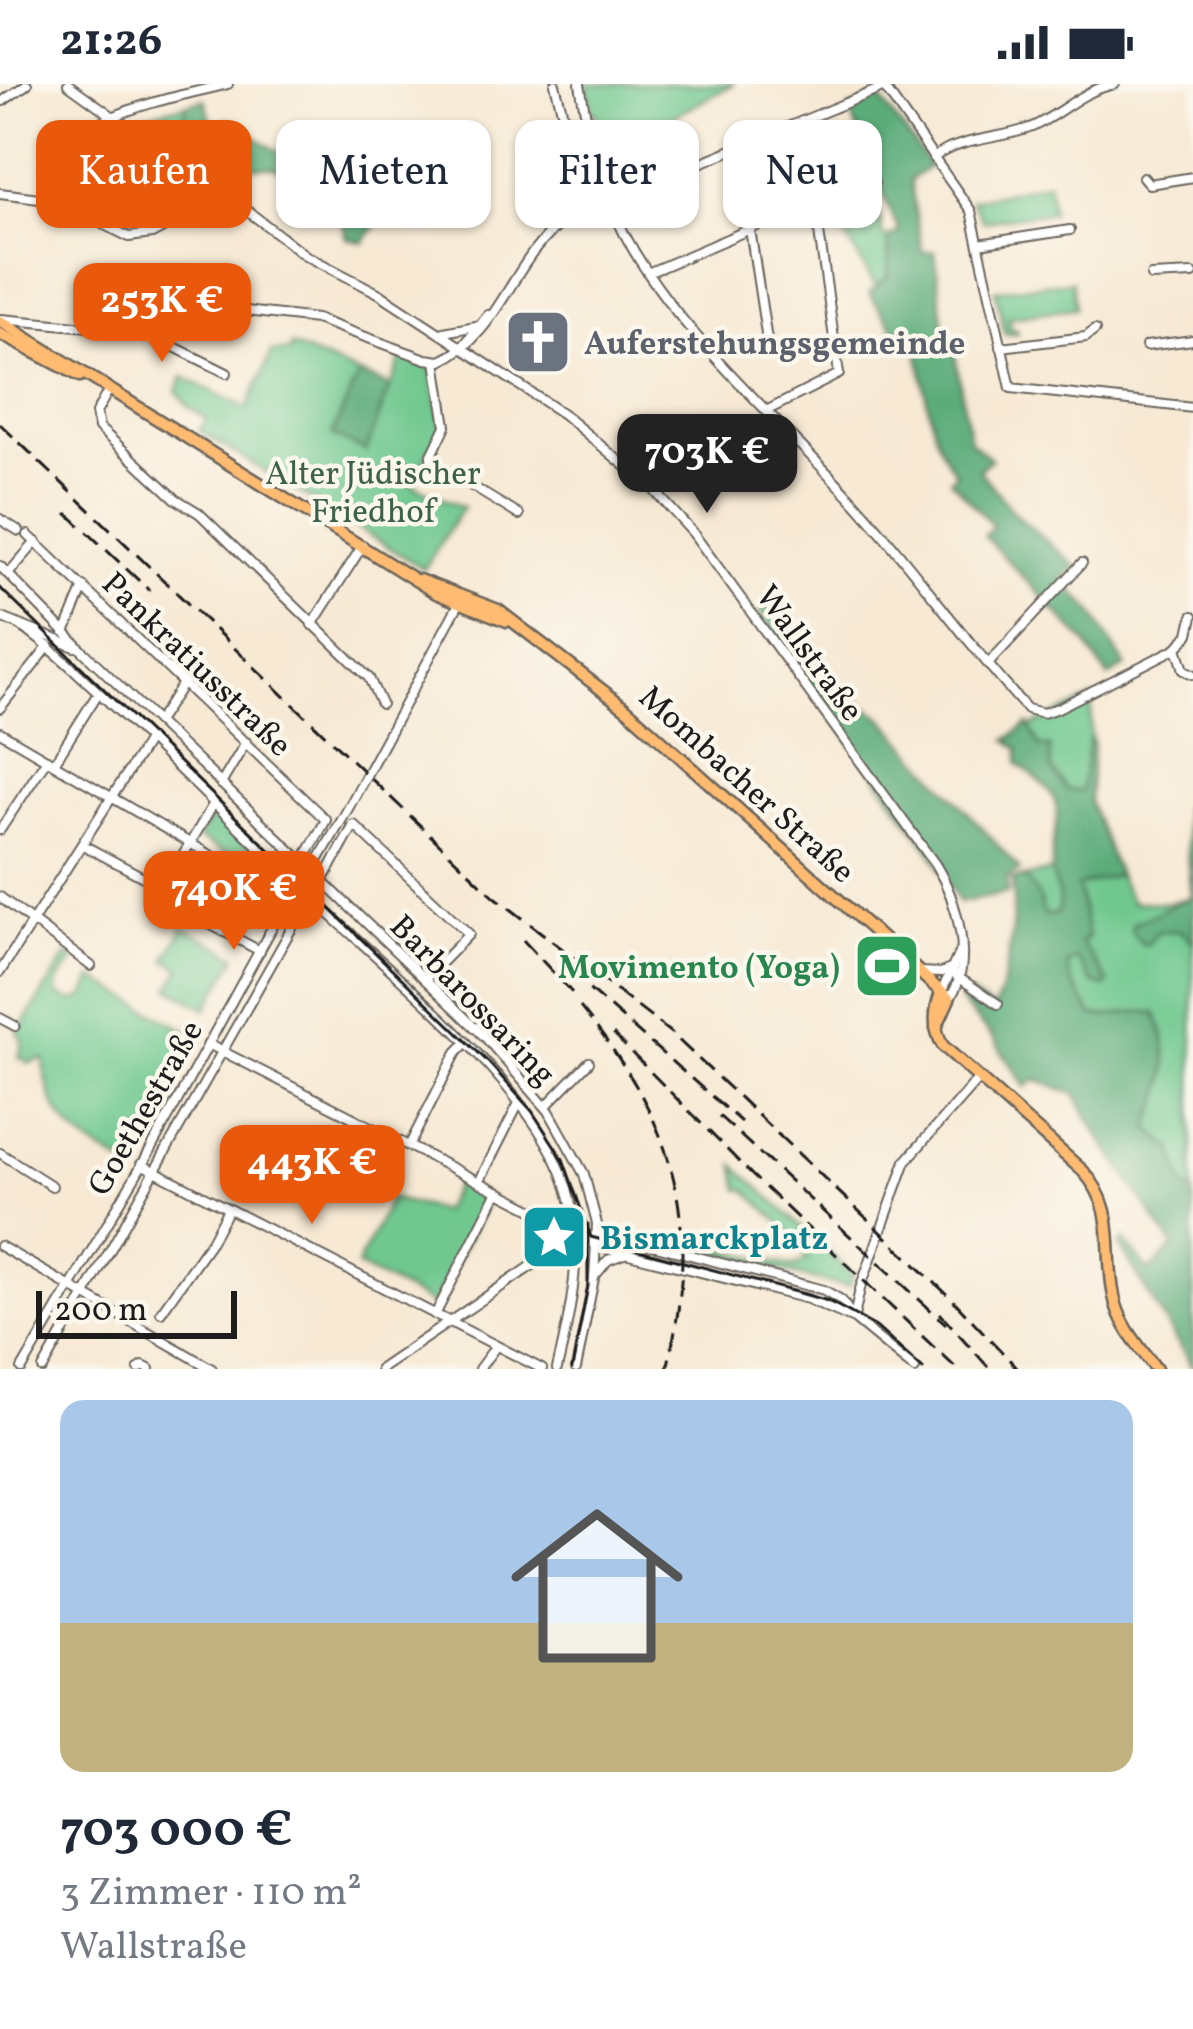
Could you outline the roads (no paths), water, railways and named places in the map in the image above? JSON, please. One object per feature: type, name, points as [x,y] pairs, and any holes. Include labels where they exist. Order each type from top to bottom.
[{"type":"main road","name":"Mombacher Straße","points":[[0,320],[88,380]]},
{"type":"main road","name":"Mombacher Straße","points":[[0,334],[108,391],[419,580],[512,622],[646,724],[945,996]]},
{"type":"main road","points":[[15,343],[33,341]]},
{"type":"main road","points":[[945,996],[936,1028],[943,1046],[1083,1172],[1099,1192],[1111,1228],[1116,1305],[1128,1331],[1156,1369]]},
{"type":"street","points":[[3,101],[27,84]]},
{"type":"street","name":"Wallstraße","points":[[68,84],[118,120]]},
{"type":"street","points":[[106,120],[228,84]]},
{"type":"street","points":[[555,84],[564,120]]},
{"type":"street","points":[[933,158],[952,147],[1028,128],[1088,92],[1115,84]]},
{"type":"street","points":[[699,161],[888,85],[970,211],[1008,382],[1022,392],[1193,408]]},
{"type":"street","points":[[579,87],[588,120]]},
{"type":"street","points":[[1143,177],[1149,184],[1193,178]]},
{"type":"street","points":[[0,194],[36,198]]},
{"type":"street","name":"Wallstraße","points":[[252,214],[305,255],[380,294],[464,347],[594,439],[653,489],[693,532],[935,864],[955,905],[960,952],[945,996]]},
{"type":"street","points":[[111,228],[129,237],[162,228]]},
{"type":"street","points":[[0,320],[110,329],[180,305],[316,319],[436,361],[464,347],[538,241],[555,228]]},
{"type":"street","points":[[622,228],[698,334],[864,512],[1027,709],[1043,713],[1177,648],[1191,635],[1193,616]]},
{"type":"street","points":[[768,410],[839,374],[819,228]]},
{"type":"street","points":[[650,272],[750,229],[768,347]]},
{"type":"street","points":[[979,244],[1070,230]]},
{"type":"street","points":[[1151,276],[1193,274]]},
{"type":"street","points":[[134,321],[144,332],[227,373]]},
{"type":"street","points":[[33,341],[52,324]]},
{"type":"street","points":[[441,332],[481,327]]},
{"type":"street","points":[[481,327],[491,365]]},
{"type":"street","points":[[1001,346],[1086,337],[1096,330]]},
{"type":"street","points":[[1146,346],[1193,340]]},
{"type":"street","points":[[436,361],[446,427],[430,460],[519,515]]},
{"type":"street","points":[[108,391],[96,413],[99,428],[176,499],[199,513],[369,678],[381,704]]},
{"type":"street","name":"Pankratiusstraße","points":[[0,519],[28,536],[85,587],[326,820],[302,862]]},
{"type":"street","points":[[4,570],[28,536]]},
{"type":"street","points":[[312,625],[363,545]]},
{"type":"street","points":[[989,663],[1082,563]]},
{"type":"street","name":"Barbarossaring","points":[[4,570],[497,1050],[546,1106],[584,1174],[595,1208]]},
{"type":"street","points":[[65,633],[85,587]]},
{"type":"street","name":"Goethestraße","points":[[22,1369],[287,900],[312,871],[461,599]]},
{"type":"street","points":[[0,617],[82,650]]},
{"type":"street","name":"Barbarossaring","points":[[21,626],[50,646],[149,739],[465,1044],[519,1103],[556,1161],[579,1238]]},
{"type":"street","points":[[0,708],[50,646]]},
{"type":"street","points":[[1177,648],[1184,670],[1193,674]]},
{"type":"street","points":[[157,722],[184,682]]},
{"type":"street","points":[[0,830],[95,698]]},
{"type":"street","points":[[0,732],[287,900]]},
{"type":"street","points":[[0,972],[149,739]]},
{"type":"street","points":[[221,784],[246,742]]},
{"type":"street","points":[[163,889],[214,803]]},
{"type":"street","points":[[322,881],[354,825],[469,934],[425,979]]},
{"type":"street","points":[[82,845],[163,889],[172,904],[260,951]]},
{"type":"street","name":"Goethestraße","points":[[43,1369],[310,896],[312,871]]},
{"type":"street","points":[[0,897],[91,966]]},
{"type":"street","points":[[920,972],[955,972],[998,1004]]},
{"type":"street","points":[[0,1018],[15,1026]]},
{"type":"street","points":[[208,1044],[540,1213]]},
{"type":"street","points":[[409,1146],[465,1044]]},
{"type":"street","points":[[546,1106],[590,1062]]},
{"type":"street","points":[[854,1319],[860,1289],[906,1161],[978,1078]]},
{"type":"street","points":[[479,1182],[519,1103]]},
{"type":"street","points":[[0,1153],[52,1186]]},
{"type":"street","points":[[141,1164],[542,1369]]},
{"type":"street","points":[[436,1316],[498,1191]]},
{"type":"street","points":[[595,1208],[608,1230],[618,1236],[836,1295],[860,1289]]},
{"type":"street","points":[[576,1369],[594,1278],[595,1208]]},
{"type":"street","points":[[161,1312],[228,1209]]},
{"type":"street","points":[[597,1241],[618,1236]]},
{"type":"street","points":[[557,1369],[579,1238],[790,1293],[854,1319]]},
{"type":"street","points":[[0,1246],[212,1369]]},
{"type":"street","points":[[594,1278],[608,1260],[626,1253]]},
{"type":"street","points":[[380,1369],[539,1261]]},
{"type":"street","points":[[836,1295],[854,1319],[915,1369]]},
{"type":"street","points":[[479,1369],[496,1346]]},
{"type":"street","points":[[139,1369],[149,1369]]},
{"type":"tram line","points":[[0,588],[489,1063],[532,1111],[563,1159],[591,1237],[829,1301],[876,1327],[923,1369]]},
{"type":"tram line","points":[[572,1369],[588,1286],[588,1224]]},
{"type":"railway","points":[[0,424],[494,896],[671,1033],[954,1301],[1018,1369]]},
{"type":"railway","points":[[67,513],[150,591]]},
{"type":"railway","points":[[523,940],[575,996]]},
{"type":"railway","points":[[569,972],[741,1122]]},
{"type":"railway","points":[[580,1007],[639,1092],[673,1176],[682,1266],[667,1369]]},
{"type":"railway","points":[[613,1034],[753,1176],[957,1369]]},
{"type":"railway","points":[[719,1116],[946,1324]]},
{"type":"railway","points":[[940,1313],[990,1369]]},
{"type":"place","name":"Auferstehungsgemeinde","points":[[538,342]]},
{"type":"place","name":"Movimento (Yoga)","points":[[887,966]]},
{"type":"place","name":"Bismarckplatz","points":[[554,1237]]},
{"type":"park label","name":"Alter Jüdischer Friedhof","points":[[373,491]]}]
